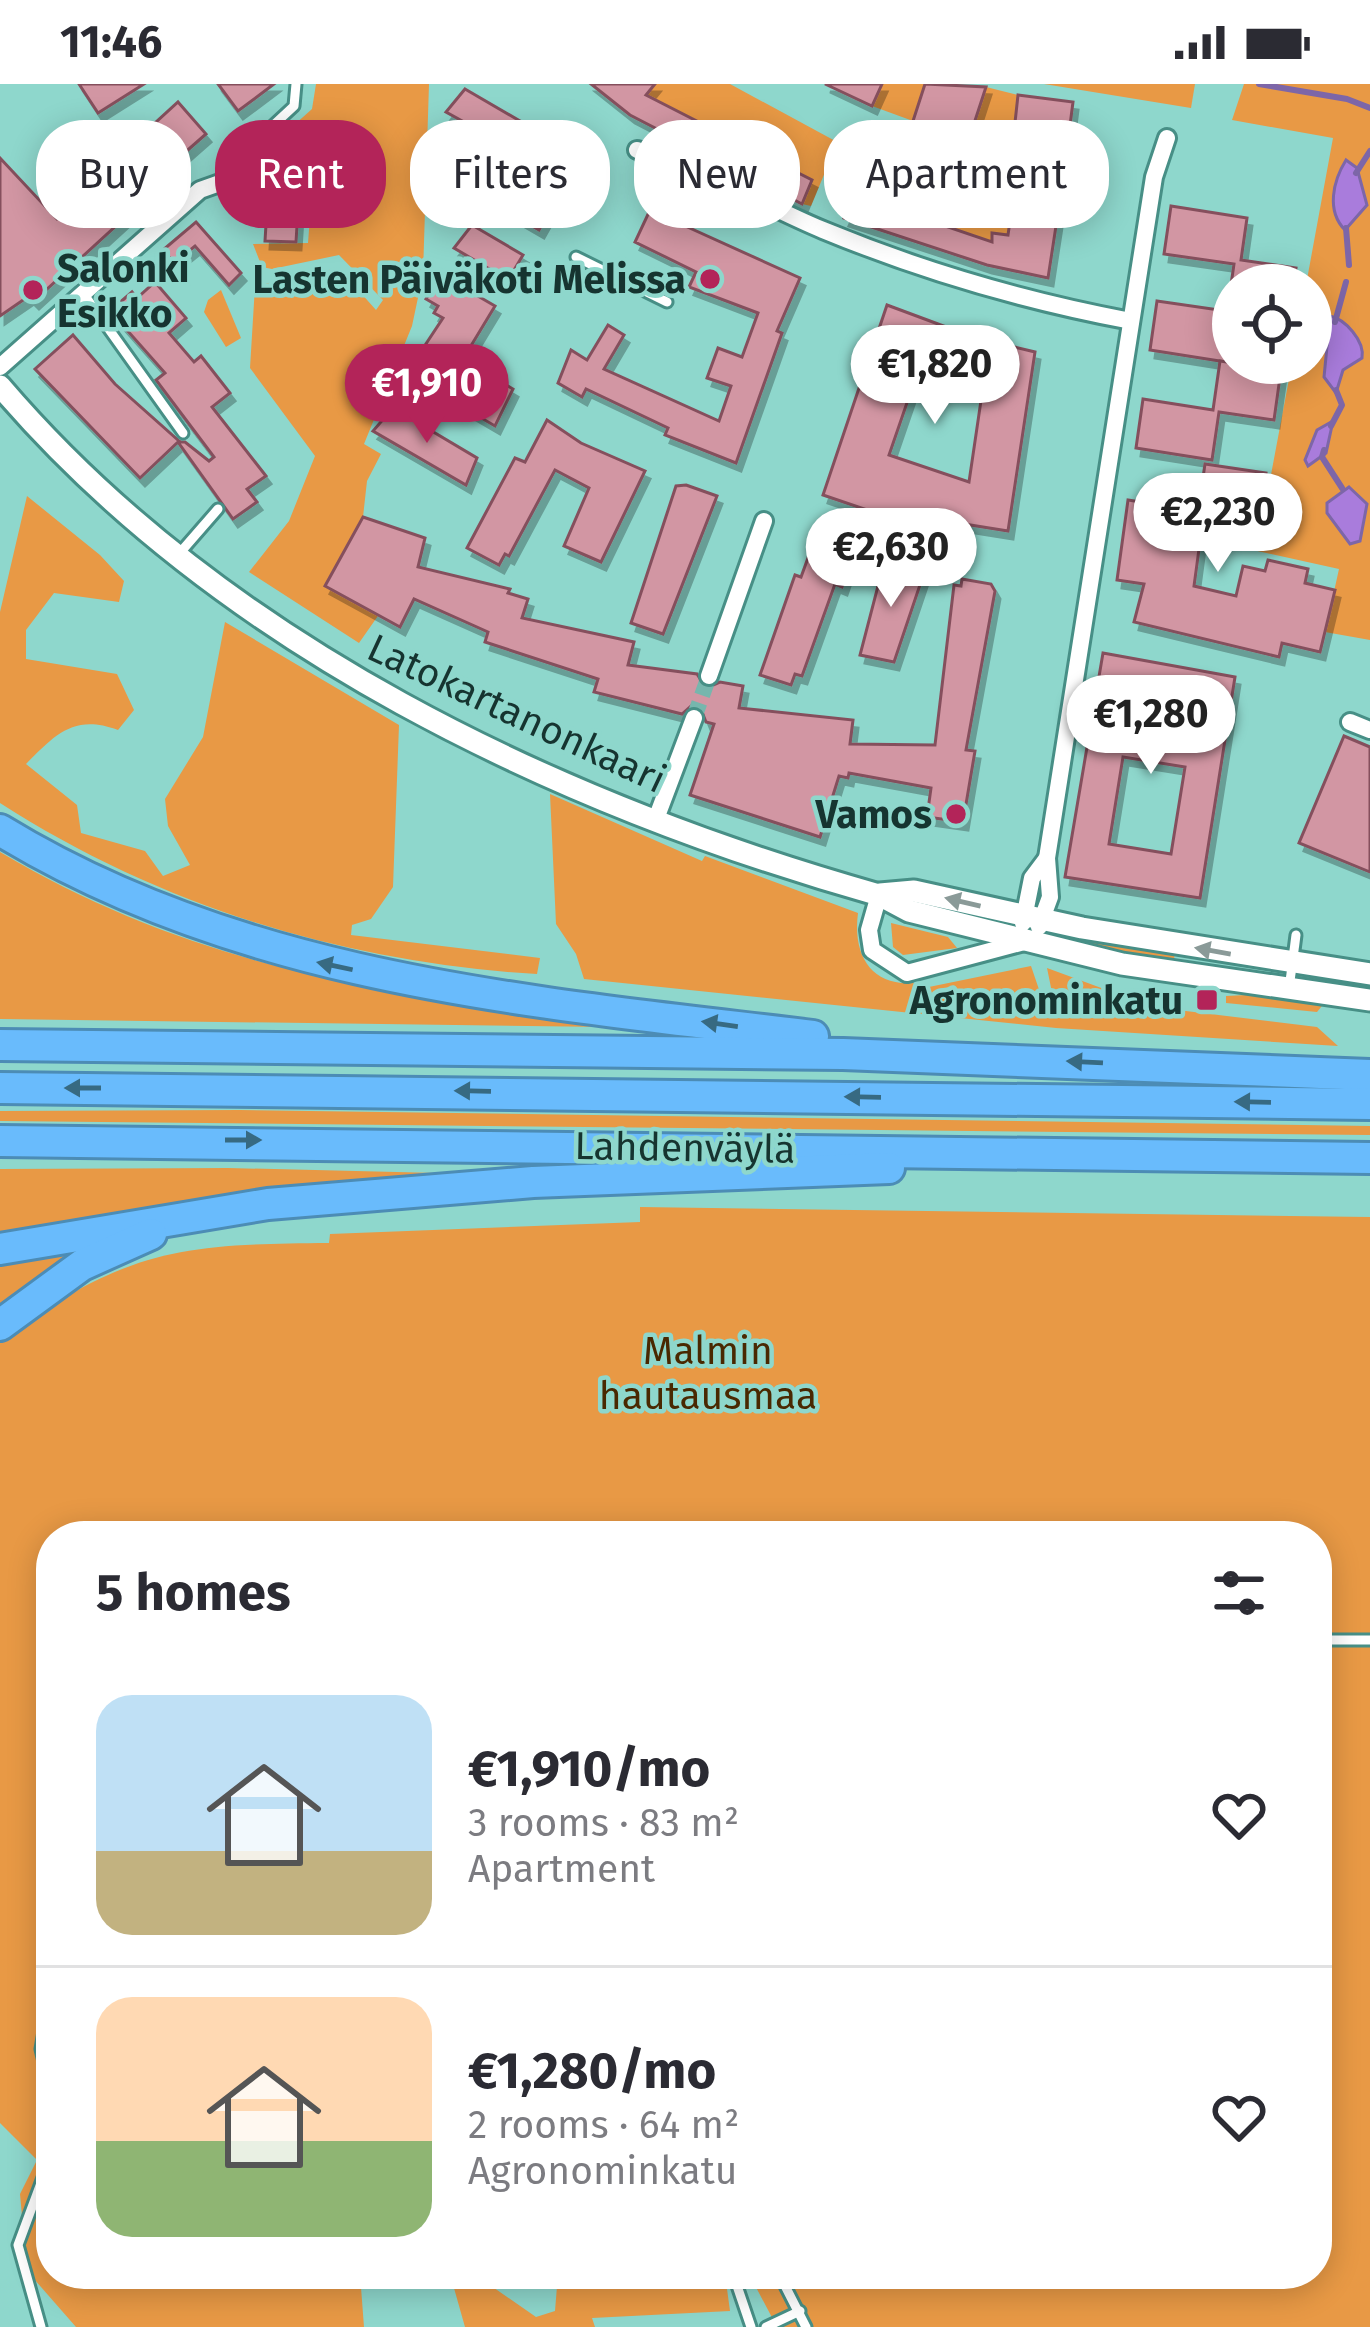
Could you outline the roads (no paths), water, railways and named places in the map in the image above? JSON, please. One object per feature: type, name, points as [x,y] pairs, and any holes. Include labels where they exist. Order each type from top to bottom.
[{"type":"highway","points":[[0,830],[92,883],[151,909],[314,961],[459,988],[961,1057]]},
{"type":"highway","points":[[0,1045],[961,1057],[1370,1076]]},
{"type":"highway","name":"Lahdenväylä","points":[[0,1088],[1370,1104]]},
{"type":"highway","name":"Lahdenväylä","points":[[0,1141],[1370,1158]]},
{"type":"highway","points":[[0,1249],[268,1204],[533,1182],[823,1172],[1101,1154]]},
{"type":"highway","points":[[0,1325],[43,1290],[98,1258],[152,1234],[268,1204]]},
{"type":"street","points":[[879,895],[869,930],[872,950],[907,973],[1027,942],[1045,920],[1051,883],[1047,859],[1131,321],[1154,177],[1168,138]]},
{"type":"street","points":[[0,367],[200,190],[215,185]]},
{"type":"street","points":[[800,216],[879,252],[1036,302],[1131,321]]},
{"type":"street","name":"Latokartanonkaari","points":[[0,386],[38,431],[178,555],[278,631],[464,736],[656,819],[879,895],[909,910],[1122,964],[1370,1000]]},
{"type":"street","points":[[709,676],[764,521]]},
{"type":"street","points":[[656,819],[694,718]]},
{"type":"street","points":[[1350,722],[1370,730]]},
{"type":"street","points":[[1027,942],[1022,915],[1032,878],[1047,859]]},
{"type":"street","name":"Latokartanonkaari","points":[[879,895],[914,891],[1045,920],[1370,974]]},
{"type":"lane","points":[[279,120],[294,106],[296,84]]},
{"type":"lane","points":[[577,257],[668,302]]},
{"type":"lane","points":[[83,293],[183,433]]},
{"type":"lane","points":[[178,555],[218,509]]},
{"type":"lane","points":[[1289,988],[1296,935]]},
{"type":"lane","points":[[1332,1640],[1370,1640]]},
{"type":"lane","points":[[36,2196],[18,2245],[41,2327]]},
{"type":"lane","points":[[738,2289],[751,2327]]},
{"type":"lane","points":[[787,2289],[806,2327]]},
{"type":"lane","points":[[766,2327],[800,2312]]},
{"type":"waterway","points":[[1259,84],[1347,99],[1370,108]]},
{"type":"waterway","points":[[1356,173],[1370,151]]},
{"type":"waterway","points":[[1346,228],[1349,265]]},
{"type":"waterway","points":[[1335,322],[1346,282]]},
{"type":"waterway","points":[[1331,426],[1342,405],[1336,390]]},
{"type":"waterway","points":[[1324,450],[1322,457],[1342,488]]},
{"type":"tunnel","points":[[694,718],[709,676]]},
{"type":"place","name":"Lasten Päiväkoti Melissa","points":[[710,279]]},
{"type":"place","name":"Salonki Esikko","points":[[33,290]]},
{"type":"place","name":"Vamos","points":[[956,814]]},
{"type":"place","name":"Agronominkatu","points":[[1207,1000]]},
{"type":"park label","name":"Malmin hautausmaa","points":[[708,1372]]}]
